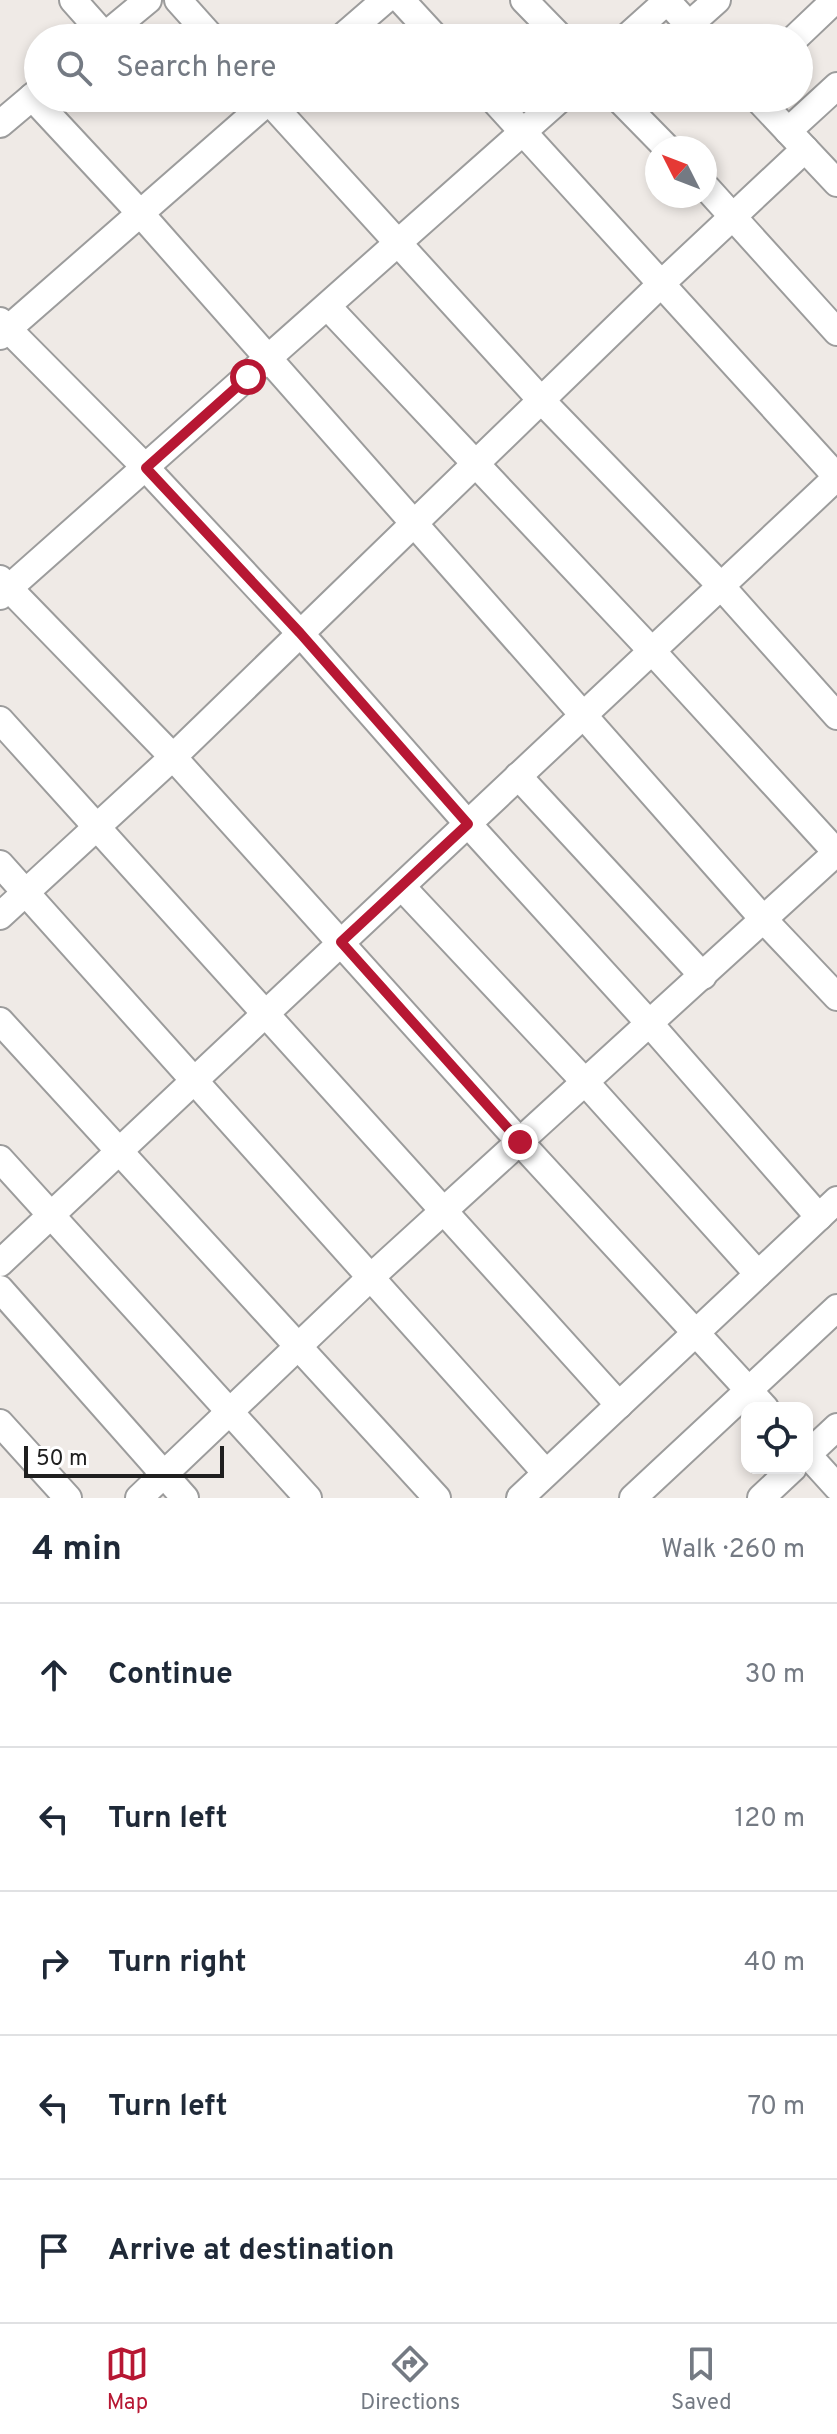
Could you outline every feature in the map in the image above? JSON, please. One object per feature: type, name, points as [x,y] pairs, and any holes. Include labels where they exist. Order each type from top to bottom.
[{"type":"street","points":[[73,0],[93,24]]},
{"type":"street","points":[[119,24],[148,0]]},
{"type":"street","points":[[178,0],[199,24]]},
{"type":"street","points":[[357,24],[385,0]]},
{"type":"street","points":[[401,0],[423,24]]},
{"type":"street","points":[[524,0],[547,24]]},
{"type":"street","points":[[641,24],[666,0],[688,24]]},
{"type":"street","points":[[700,24],[717,0]]},
{"type":"street","points":[[810,24],[835,0]]},
{"type":"street","points":[[0,916],[173,757],[734,216],[837,86]]},
{"type":"street","points":[[1,121],[24,103]]},
{"type":"street","points":[[51,112],[764,920],[837,997]]},
{"type":"street","points":[[254,112],[2,329],[146,468],[300,633],[650,1024],[828,1209],[520,1498]]},
{"type":"street","points":[[281,112],[541,400],[721,586],[837,716]]},
{"type":"street","points":[[0,1263],[837,477],[505,112]]},
{"type":"street","points":[[546,112],[146,468],[3,588],[173,757],[756,1399]]},
{"type":"street","points":[[632,112],[655,136]]},
{"type":"street","points":[[770,112],[837,183]]},
{"type":"street","points":[[717,198],[837,332]]},
{"type":"street","points":[[139,1498],[371,1277],[837,852],[328,307]]},
{"type":"street","points":[[0,720],[619,1405]]},
{"type":"street","points":[[518,776],[703,976]]},
{"type":"street","points":[[0,864],[546,1473]]},
{"type":"street","points":[[402,887],[586,1083],[758,1274]]},
{"type":"street","points":[[0,1021],[437,1498]]},
{"type":"street","points":[[0,1159],[308,1498]]},
{"type":"street","points":[[0,1289],[185,1498]]},
{"type":"street","points":[[633,1498],[756,1399],[837,1308]]},
{"type":"street","points":[[0,1423],[68,1498]]},
{"type":"street","points":[[813,1449],[837,1427]]},
{"type":"street","points":[[813,1461],[837,1487]]},
{"type":"street","points":[[761,1498],[787,1474]]},
{"type":"route","points":[[248,377],[146,468],[300,633],[468,824],[341,942],[520,1142]]}]
